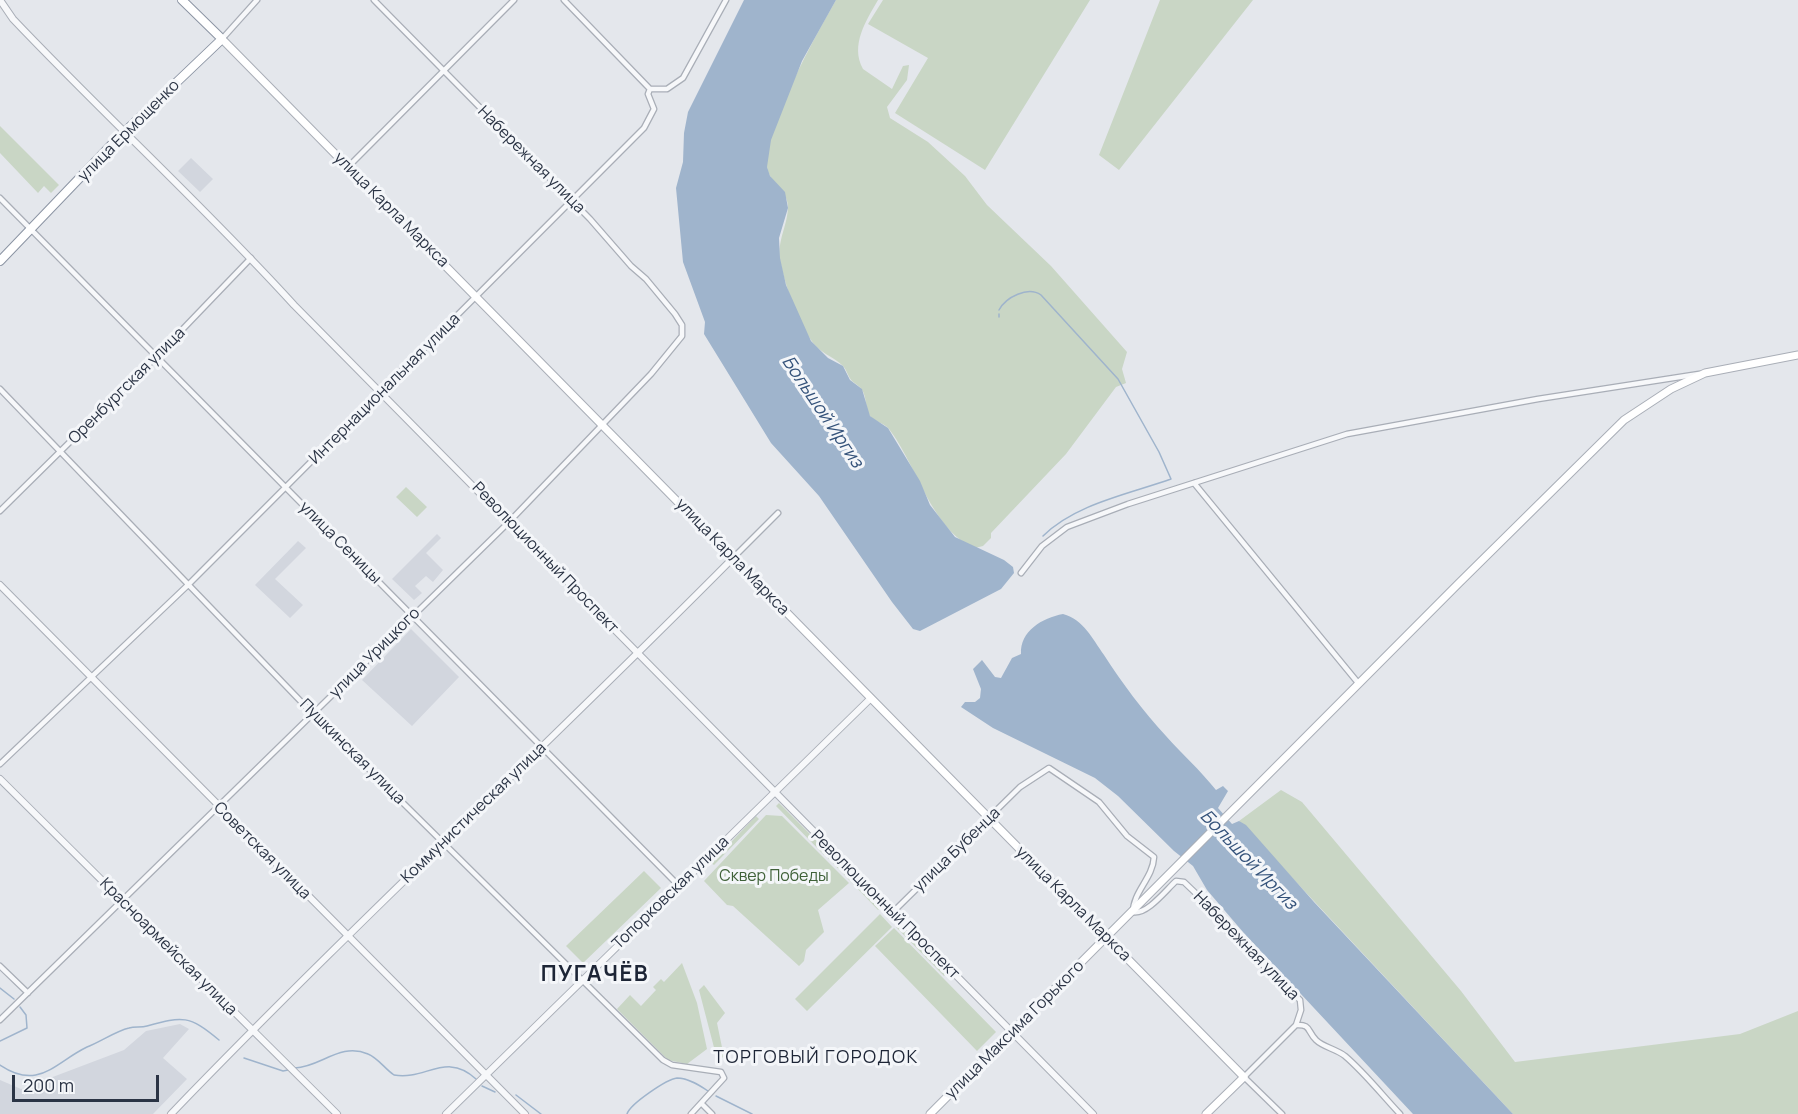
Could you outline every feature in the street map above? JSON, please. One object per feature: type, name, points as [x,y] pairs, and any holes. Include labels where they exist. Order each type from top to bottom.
[{"type":"highway","name":"улица Карла Маркса","points":[[182,0],[222,39]]},
{"type":"highway","name":"улица Ермощенко","points":[[0,261],[124,132],[222,39]]},
{"type":"main road","name":"улица Карла Маркса","points":[[222,39],[1244,1077]]},
{"type":"main road","name":"улица Максима Горького","points":[[930,1114],[1624,420],[1671,389],[1705,373],[1798,355]]},
{"type":"main road","points":[[1206,1114],[1244,1077]]},
{"type":"street","name":"Революционный Проспект","points":[[0,0],[13,19],[252,258],[294,304],[773,792],[1093,1114]]},
{"type":"street","name":"улица Ермощенко","points":[[222,39],[257,0]]},
{"type":"street","name":"Набережная улица","points":[[374,0],[608,238],[631,267],[646,279],[682,325]]},
{"type":"street","points":[[348,167],[514,0]]},
{"type":"street","points":[[564,0],[650,89],[667,89],[683,78],[726,0]]},
{"type":"street","name":"Интернациональная улица","points":[[0,764],[189,584],[380,390],[477,297],[644,128],[654,109],[648,94],[650,89]]},
{"type":"street","name":"улица Сеницы","points":[[0,198],[680,887]]},
{"type":"street","name":"Оренбургская улица","points":[[0,511],[156,357],[252,258]]},
{"type":"street","name":"улица Урицкого","points":[[0,1020],[509,522],[678,344],[682,336],[682,325]]},
{"type":"street","points":[[1021,573],[1042,546],[1067,527],[1347,434],[1550,397],[1705,373]]},
{"type":"street","name":"Пушкинская улица","points":[[0,389],[313,714],[663,1060],[672,1065],[713,1069],[721,1072],[724,1078],[702,1104]]},
{"type":"street","points":[[1194,483],[1359,684]]},
{"type":"street","name":"Коммунистическая улица","points":[[171,1114],[346,936],[444,843],[778,513]]},
{"type":"street","name":"Советская улица","points":[[0,585],[525,1114]]},
{"type":"street","name":"Топорковская улица","points":[[446,1114],[581,979],[680,887],[870,698]]},
{"type":"street","name":"улица Бубенца","points":[[893,912],[1020,788],[1049,768],[1099,802],[1127,836],[1150,853],[1154,863],[1148,880],[1133,903],[1133,912]]},
{"type":"street","name":"Красноармейская улица","points":[[0,779],[337,1114]]},
{"type":"street","name":"Набережная улица","points":[[1133,912],[1141,912],[1150,906],[1176,881],[1184,882],[1206,903],[1230,934],[1300,1000],[1301,1010],[1296,1025],[1305,1024],[1310,1028],[1315,1040],[1340,1052],[1400,1114]]},
{"type":"street","points":[[0,966],[28,993]]},
{"type":"street","points":[[1244,1077],[1296,1025]]},
{"type":"street","name":"улица Карла Маркса","points":[[1244,1077],[1282,1114]]},
{"type":"street","points":[[691,1114],[702,1104],[712,1114]]},
{"type":"shaded area","points":[[191,158],[213,179],[200,192],[178,171]]},
{"type":"shaded area","points":[[437,534],[441,538],[426,553],[443,570],[433,582],[426,576],[415,586],[422,593],[414,600],[392,579]]},
{"type":"shaded area","points":[[298,541],[306,548],[275,579],[303,605],[290,618],[255,585]]},
{"type":"shaded area","points":[[411,629],[459,677],[412,726],[362,680]]},
{"type":"shaded area","points":[[180,1024],[189,1029],[163,1058],[187,1079],[153,1114],[0,1114],[0,1080],[21,1089],[124,1050],[146,1031]]},
{"type":"green space","points":[[836,0],[878,0],[861,33],[859,42],[859,60],[863,69],[892,89],[903,66],[909,65],[907,80],[887,107],[890,118],[928,142],[965,176],[987,205],[1051,266],[1127,352],[1122,369],[1126,383],[1116,387],[1066,454],[991,533],[991,538],[983,546],[975,548],[960,539],[947,527],[926,496],[889,429],[870,416],[861,389],[843,366],[811,340],[792,301],[785,280],[779,253],[788,206],[785,195],[768,173],[768,151],[773,131],[792,83]]},
{"type":"green space","points":[[883,0],[1090,0],[985,170],[895,113],[928,58],[868,24]]},
{"type":"green space","points":[[1160,0],[1253,0],[1119,170],[1099,155]]},
{"type":"green space","points":[[0,126],[59,185],[51,193],[44,186],[38,193],[0,153]]},
{"type":"green space","points":[[406,487],[427,507],[417,517],[396,497]]},
{"type":"green space","points":[[1281,790],[1302,802],[1461,991],[1515,1062],[1740,1034],[1798,1011],[1798,1114],[1513,1114],[1239,821]]},
{"type":"green space","points":[[779,803],[828,852],[824,855],[776,806]]},
{"type":"green space","name":"Сквер Победы","points":[[766,815],[782,816],[849,883],[818,910],[824,932],[806,950],[804,961],[799,966],[733,906],[727,905],[704,881]]},
{"type":"green space","points":[[756,816],[759,819],[714,865],[711,863]]},
{"type":"green space","points":[[831,855],[882,906],[878,910],[828,858]]},
{"type":"green space","points":[[644,871],[661,888],[583,963],[566,946]]},
{"type":"green space","points":[[880,914],[892,927],[807,1011],[795,999]]},
{"type":"green space","points":[[899,924],[947,973],[944,976],[896,927]]},
{"type":"green space","points":[[894,928],[996,1032],[977,1051],[875,946]]},
{"type":"green space","points":[[682,963],[697,1003],[707,1049],[687,1064],[668,1060],[617,1009],[630,995],[641,1006],[656,990],[653,987],[661,979],[664,982]]},
{"type":"green space","points":[[704,985],[725,1013],[717,1023],[724,1057],[717,1059],[699,990]]},
{"type":"water","name":"Большой Иргиз","points":[[744,0],[836,0],[802,61],[771,140],[767,167],[770,176],[785,192],[788,208],[779,238],[780,258],[786,285],[811,341],[828,358],[843,366],[850,380],[862,389],[870,416],[888,428],[920,481],[930,505],[955,537],[1004,560],[1013,567],[1014,573],[1001,589],[920,631],[913,629],[892,602],[819,496],[771,443],[704,334],[705,322],[683,262],[676,188],[683,162],[684,133],[688,112]]},
{"type":"water","name":"Большой Иргиз","points":[[1063,614],[1077,621],[1087,630],[1141,707],[1216,790],[1223,786],[1228,791],[1218,808],[1232,824],[1239,821],[1246,825],[1314,902],[1513,1114],[1413,1114],[1243,932],[1207,890],[1193,866],[1174,851],[1118,796],[1095,778],[993,728],[961,707],[965,702],[975,702],[980,698],[981,689],[973,669],[982,660],[995,677],[1001,678],[1012,658],[1021,654],[1028,632],[1040,622]]},
{"type":"waterway","points":[[999,310],[1002,305],[1018,294],[1030,292],[1041,295],[1118,379],[1159,452],[1171,479],[1086,508],[1056,525],[1043,536]]},
{"type":"waterway","points":[[0,988],[14,999]]},
{"type":"waterway","points":[[0,1041],[27,1028],[26,1015],[20,1007]]},
{"type":"waterway","points":[[0,1065],[14,1072],[36,1075],[46,1072],[75,1053],[124,1029],[145,1027],[169,1020],[193,1022],[219,1040]]},
{"type":"waterway","points":[[295,1068],[313,1064],[339,1053],[358,1051],[372,1056],[394,1075],[405,1076],[455,1067],[476,1079]]},
{"type":"waterway","points":[[244,1058],[283,1071],[288,1070]]},
{"type":"waterway","points":[[627,1114],[649,1093],[672,1079],[681,1078],[708,1091]]},
{"type":"waterway","points":[[482,1086],[495,1092]]},
{"type":"waterway","points":[[516,1095],[541,1114]]},
{"type":"waterway","points":[[716,1096],[752,1114]]},
{"type":"district","name":"ПУГАЧЁВ","points":[[595,975]]},
{"type":"district","name":"ТОРГОВЫЙ ГОРОДОК","points":[[816,1058]]}]
